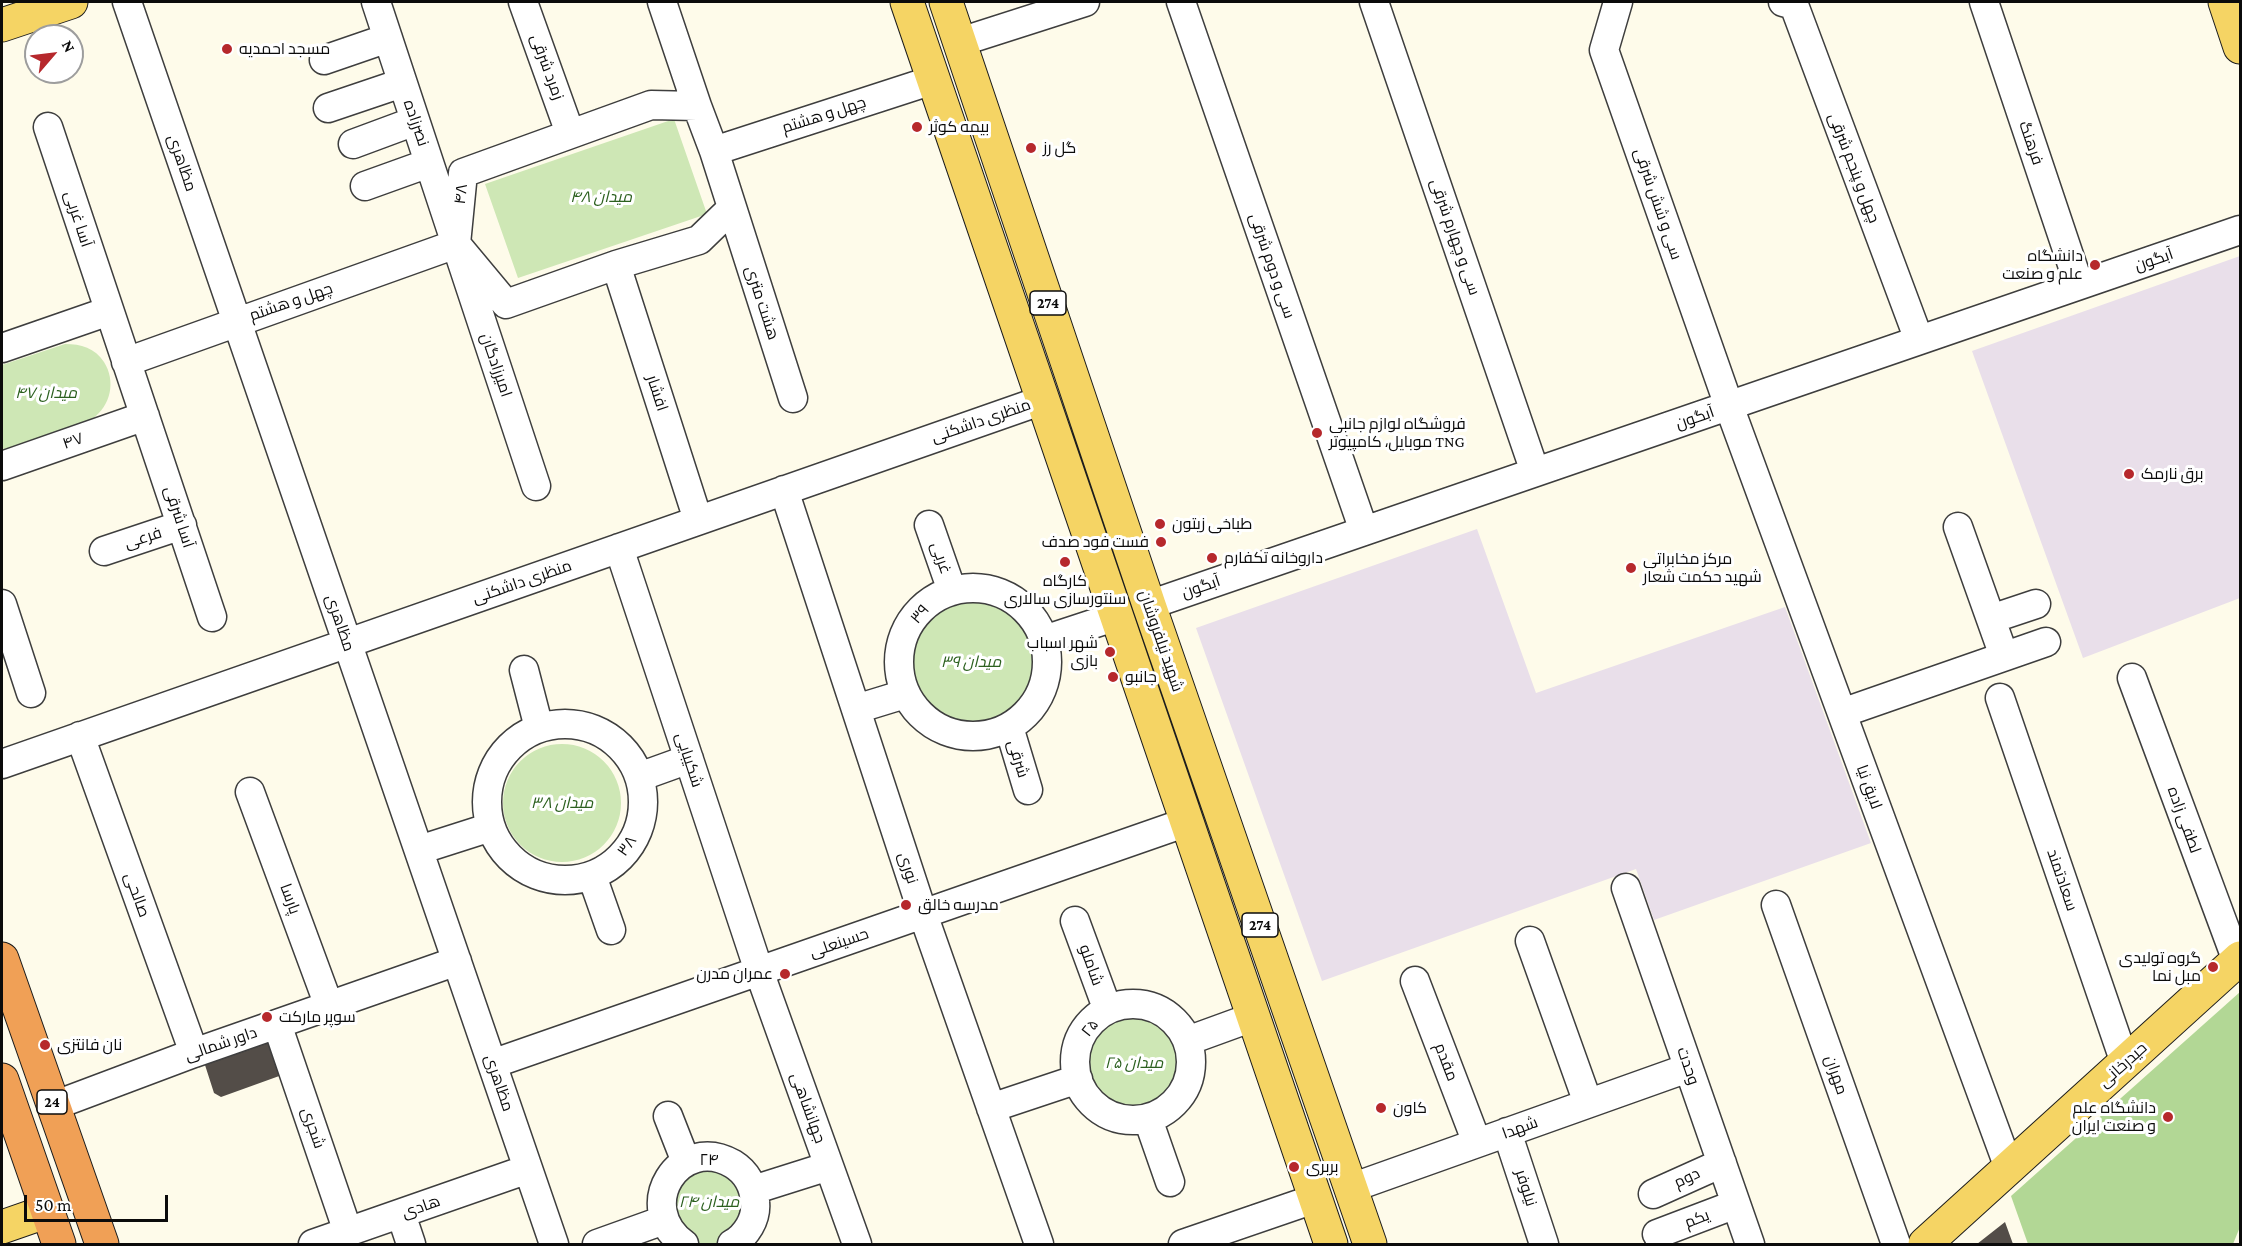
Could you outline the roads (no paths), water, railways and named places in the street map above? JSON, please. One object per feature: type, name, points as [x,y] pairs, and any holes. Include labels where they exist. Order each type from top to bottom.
[{"type":"highway","name":"24","points":[[2,959],[102,1245]]},
{"type":"highway","name":"24","points":[[2,1080],[59,1245]]},
{"type":"main road","points":[[2,25],[71,2]]},
{"type":"main road","name":"شهید نیلفروشان","points":[[907,2],[1117,616]]},
{"type":"main road","name":"شهید نیلفروشان","points":[[946,2],[1149,605],[1370,1245]]},
{"type":"main road","points":[[2225,2],[2241,46]]},
{"type":"main road","points":[[1117,616],[1149,605]]},
{"type":"main road","name":"274","points":[[1117,616],[1330,1245]]},
{"type":"main road","name":"حیدرخانی","points":[[1925,1245],[2239,960]]},
{"type":"main road","points":[[1314,1199],[1351,1188]]},
{"type":"main road","points":[[2,1227],[48,1211]]},
{"type":"street","name":"مظاهری","points":[[127,2],[554,1245]]},
{"type":"street","name":"نصرزاده","points":[[376,2],[456,244]]},
{"type":"street","name":"زمرد شرقی","points":[[523,2],[570,133]]},
{"type":"street","points":[[456,244],[506,304],[616,265],[699,240],[731,209],[714,151],[662,2]]},
{"type":"street","points":[[960,42],[1085,2]]},
{"type":"street","name":"سی و دوم شرقی","points":[[1181,2],[1364,531]]},
{"type":"street","name":"سی و چهارم شرقی","points":[[1374,2],[1535,472]]},
{"type":"street","name":"سی و شش شرقی","points":[[1618,2],[1604,50],[1729,406]]},
{"type":"street","name":"چهل و ‍پنجم شرقی","points":[[1783,2],[1794,5],[1919,340]]},
{"type":"street","name":"فرهنگ","points":[[1984,2],[2079,285]]},
{"type":"street","points":[[324,60],[388,38]]},
{"type":"street","name":"چهل و هشتم","points":[[714,151],[933,80]]},
{"type":"street","points":[[328,108],[402,83]]},
{"type":"street","name":"۴۸","points":[[456,244],[463,173],[651,105],[697,106]]},
{"type":"street","points":[[353,144],[415,121]]},
{"type":"street","name":"آسا غربی","points":[[48,127],[126,362]]},
{"type":"street","points":[[365,186],[429,163]]},
{"type":"street","name":"هشت متری","points":[[731,209],[793,398]]},
{"type":"street","name":"آبگون","points":[[1149,605],[2241,230]]},
{"type":"street","name":"چهل و هشتم","points":[[126,362],[456,244]]},
{"type":"street","name":"امیرزادگان","points":[[456,244],[536,486]]},
{"type":"street","name":"افشار","points":[[616,265],[698,520]]},
{"type":"street","points":[[2,348],[109,311]]},
{"type":"street","name":"آسا شرقی","points":[[126,362],[212,617]]},
{"type":"street","name":"منظری داشکنی","points":[[2,764],[1043,400]]},
{"type":"street","name":"لایق نیا","points":[[1729,406],[2009,1168]]},
{"type":"street","name":"۴۷","points":[[2,466],[145,417]]},
{"type":"street","name":"نوری","points":[[784,490],[923,914],[1039,1245]]},
{"type":"street","name":"فرعی","points":[[104,551],[182,525]]},
{"type":"street","name":"غربی","points":[[929,525],[952,591]]},
{"type":"street","points":[[1958,527],[2004,656]]},
{"type":"street","name":"شکیبایی","points":[[619,548],[759,971]]},
{"type":"street","name":"۳۹","points":[[974,588],[997,592],[1008,597],[1018,603],[1034,619],[1044,640],[1047,665],[1042,690],[1029,711],[1009,727],[987,735],[965,735],[943,729],[924,717],[904,694],[899,656],[904,635],[915,615],[932,600],[952,591],[974,588]]},
{"type":"street","points":[[2,604],[31,693]]},
{"type":"street","points":[[1991,619],[2036,604]]},
{"type":"street","points":[[1044,640],[1117,616]]},
{"type":"street","points":[[1842,713],[2046,642]]},
{"type":"street","points":[[524,670],[539,728]]},
{"type":"street","name":"لطفی زاده","points":[[2132,678],[2239,960]]},
{"type":"street","points":[[856,709],[904,694]]},
{"type":"street","name":"سعادتمند","points":[[2000,698],[2125,1063]]},
{"type":"street","name":"۳۸","points":[[563,724],[587,727],[609,738],[627,755],[639,777],[644,800],[640,825],[630,847],[614,864],[592,876],[568,881],[536,874],[520,866],[503,849],[491,827],[487,803],[490,779],[501,757],[518,740],[539,728],[563,724]]},
{"type":"street","name":"شرقی","points":[[1009,727],[1028,790]]},
{"type":"street","name":"صالحی","points":[[80,736],[194,1053]]},
{"type":"street","points":[[639,777],[689,759]]},
{"type":"street","name":"پارسا","points":[[250,792],[329,1006]]},
{"type":"street","name":"حسینعلی","points":[[492,1064],[1186,822]]},
{"type":"street","points":[[418,850],[491,827]]},
{"type":"street","points":[[592,876],[611,930]]},
{"type":"street","name":"وحدت","points":[[1626,888],[1749,1244]]},
{"type":"street","name":"مهران","points":[[1776,905],[1896,1245]]},
{"type":"street","name":"شاملو","points":[[1076,921],[1107,1008]]},
{"type":"street","points":[[1530,941],[1588,1103]]},
{"type":"street","name":"داور شمالی","points":[[53,1106],[194,1053],[457,961]]},
{"type":"street","name":"جهانشاهی","points":[[759,971],[857,1245]]},
{"type":"street","name":"مقدم","points":[[1415,981],[1477,1143]]},
{"type":"street","name":"۲۵","points":[[1078,1079],[1075,1060],[1079,1041],[1089,1024],[1107,1008],[1137,1004],[1154,1007],[1169,1016],[1181,1028],[1192,1062],[1189,1081],[1180,1098],[1166,1111],[1148,1119]]},
{"type":"street","points":[[1187,1041],[1253,1017]]},
{"type":"street","name":"شجری","points":[[277,1024],[348,1232]]},
{"type":"street","name":"شهدا","points":[[1351,1188],[1688,1068]]},
{"type":"street","points":[[991,1108],[1078,1079],[1085,1095],[1098,1108],[1113,1117],[1131,1120],[1148,1119],[1170,1182]]},
{"type":"street","points":[[668,1116],[686,1162]]},
{"type":"street","name":"نیلوفر","points":[[1507,1132],[1544,1245]]},
{"type":"street","name":"۲۴","points":[[664,1220],[661,1207],[662,1193],[675,1170],[686,1162],[713,1157],[726,1160],[743,1172],[753,1190]]},
{"type":"street","name":"دوم","points":[[1653,1194],[1722,1162]]},
{"type":"street","points":[[732,1245],[748,1231],[754,1218],[756,1204],[753,1190],[829,1166]]},
{"type":"street","name":"هادی","points":[[313,1245],[528,1169]]},
{"type":"street","points":[[1183,1245],[1314,1199]]},
{"type":"street","name":"یکم","points":[[1657,1234],[1736,1204]]},
{"type":"street","points":[[401,1214],[411,1245]]},
{"type":"street","points":[[597,1245],[664,1220],[671,1234],[684,1245]]},
{"type":"place","name":"مسجد احمدیه","points":[[227,49]]},
{"type":"place","name":"بیمه کوثر","points":[[917,127]]},
{"type":"place","name":"گل رز","points":[[1031,148]]},
{"type":"place","name":"دانشگاه علم و صنعت","points":[[2095,265]]},
{"type":"place","name":"فروشگاه لوازم جانبی موبایل، کامپيوتر TNG","points":[[1317,433]]},
{"type":"place","name":"برق نارمک","points":[[2129,474]]},
{"type":"place","name":"طباخی زیتون","points":[[1160,524]]},
{"type":"place","name":"فست فود صدف","points":[[1161,542]]},
{"type":"place","name":"داروخانه تکفارم","points":[[1212,558]]},
{"type":"place","name":"کارگاه سنتورسازی سالاری","points":[[1065,562]]},
{"type":"place","name":"مرکز مخابراتی شهید حکمت شعار","points":[[1631,568]]},
{"type":"place","name":"شهر اسباب بازی","points":[[1110,652]]},
{"type":"place","name":"جانبو","points":[[1113,677]]},
{"type":"place","name":"مدرسه خالق","points":[[906,905]]},
{"type":"place","name":"گروه تولیدی مبل نما","points":[[2213,967]]},
{"type":"place","name":"عمران مدرن","points":[[785,974]]},
{"type":"place","name":"سوپر مارکت","points":[[267,1017]]},
{"type":"place","name":"نان فانتزی","points":[[45,1045]]},
{"type":"place","name":"کاون","points":[[1381,1108]]},
{"type":"place","name":"دانشگاه علم و صنعت ایران","points":[[2168,1117]]},
{"type":"place","name":"بربری","points":[[1294,1167]]},
{"type":"park label","name":"میدان ۴۸","points":[[601,197]]},
{"type":"park label","name":"میدان ۴۷","points":[[46,393]]},
{"type":"park label","name":"میدان ۳۹","points":[[971,662]]},
{"type":"park label","name":"میدان ۳۸","points":[[562,803]]},
{"type":"park label","name":"میدان ۲۵","points":[[1134,1063]]},
{"type":"park label","name":"میدان ۲۴","points":[[709,1202]]}]
